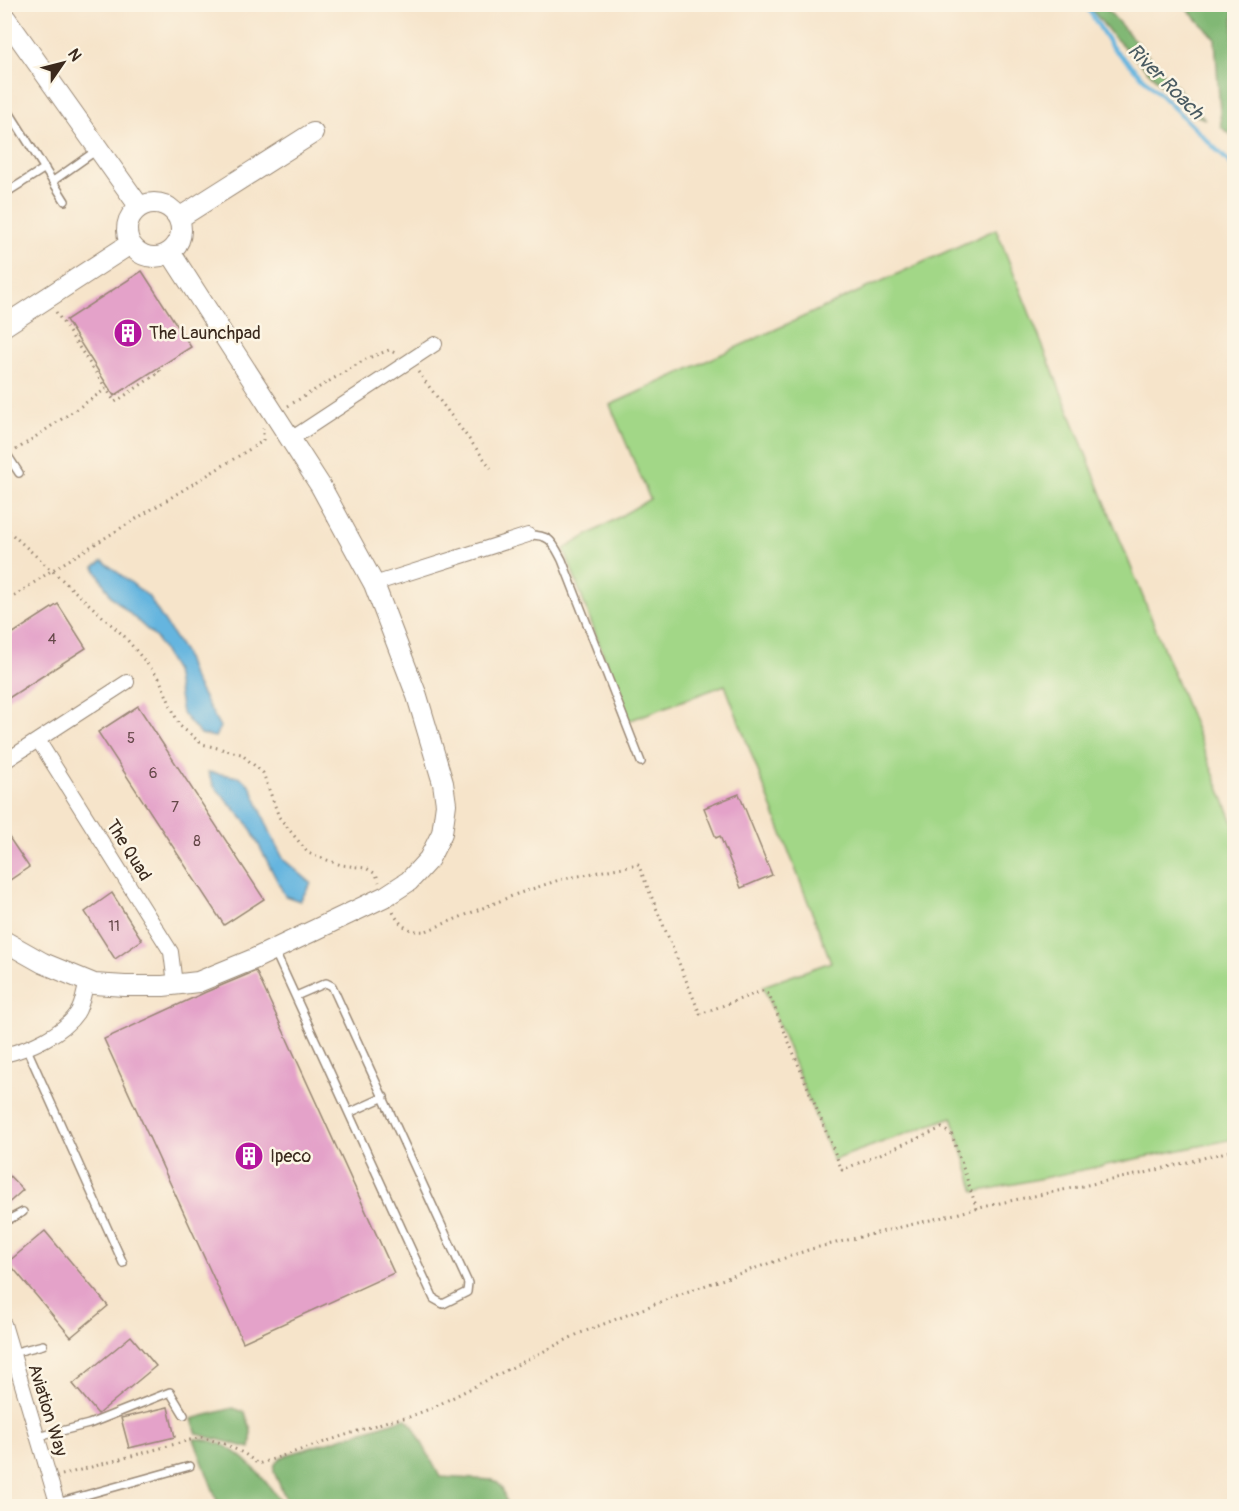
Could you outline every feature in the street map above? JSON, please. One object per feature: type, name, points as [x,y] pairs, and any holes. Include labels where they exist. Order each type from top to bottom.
[{"type":"street","points":[[4,16],[139,207]]},
{"type":"street","points":[[179,218],[314,133]]},
{"type":"street","points":[[157,202],[166,205],[179,218],[180,237],[177,245],[170,252],[154,257],[145,256],[137,252],[130,243],[126,228],[128,220],[139,207],[157,202]]},
{"type":"street","points":[[4,326],[130,243]]},
{"type":"street","points":[[4,941],[43,963],[94,984],[124,986],[198,982],[274,950],[386,896],[409,881],[429,859],[442,833],[446,804],[443,783],[417,696],[374,584],[320,485],[170,252]]},
{"type":"street","points":[[291,440],[435,344]]},
{"type":"street","points":[[374,584],[528,536]]},
{"type":"street","points":[[4,762],[128,681]]},
{"type":"street","name":"The Quad","points":[[38,740],[171,952],[175,984]]},
{"type":"street","points":[[4,1055],[46,1038],[69,1022],[79,1010],[87,981]]},
{"type":"street","name":"Aviation Way","points":[[4,1324],[57,1505]]},
{"type":"lane","points":[[4,104],[64,201]]},
{"type":"lane","points":[[53,181],[99,149]]},
{"type":"lane","points":[[4,194],[45,168]]},
{"type":"lane","points":[[6,453],[19,473]]},
{"type":"lane","points":[[528,536],[542,535],[552,541],[641,762]]},
{"type":"lane","points":[[274,950],[434,1299],[443,1304],[448,1303],[467,1292],[468,1282],[332,986],[326,983],[296,996]]},
{"type":"lane","points":[[26,1047],[123,1263]]},
{"type":"lane","points":[[349,1113],[384,1098]]},
{"type":"lane","points":[[4,1222],[23,1212]]},
{"type":"lane","points":[[12,1353],[43,1345]]},
{"type":"lane","points":[[38,1437],[89,1424],[170,1392],[184,1415]]},
{"type":"lane","points":[[57,1505],[190,1466]]},
{"type":"path","points":[[46,298],[115,402],[160,372],[158,368]]},
{"type":"path","points":[[6,453],[106,388]]},
{"type":"path","points":[[4,527],[124,636],[159,678],[179,724],[202,744],[241,754],[263,773],[279,817],[308,852],[341,865],[366,868],[376,874],[402,925],[413,931],[426,931],[517,894],[559,880],[638,864],[700,1014],[762,991],[769,994],[842,1170],[942,1128],[952,1135],[977,1209]]},
{"type":"path","points":[[4,603],[51,571]]},
{"type":"path","points":[[50,1479],[201,1437],[225,1444],[245,1454],[258,1464],[391,1420],[409,1417],[432,1408],[578,1334],[686,1292],[811,1249],[977,1209],[1145,1173],[1234,1150]]},
{"type":"green space","points":[[1088,5],[1103,5],[1205,119],[1190,113],[1112,35]]},
{"type":"green space","points":[[1183,5],[1234,5],[1234,137],[1221,127],[1215,38]]},
{"type":"green space","points":[[996,229],[1234,825],[1234,1139],[975,1192],[952,1117],[833,1160],[763,986],[831,962],[725,685],[628,721],[564,549],[650,499],[610,405]]},
{"type":"green space","points":[[233,1408],[244,1412],[248,1421],[251,1430],[250,1448],[197,1434],[192,1419]]},
{"type":"green space","points":[[405,1418],[413,1426],[440,1477],[493,1480],[501,1488],[507,1506],[289,1506],[274,1472],[274,1466],[279,1460],[287,1455]]},
{"type":"green space","points":[[194,1439],[209,1440],[235,1452],[257,1471],[284,1506],[219,1506]]},
{"type":"water","points":[[103,561],[148,596],[184,652],[192,676],[220,727],[215,737],[200,734],[182,713],[175,671],[156,638],[111,596],[94,567]]},
{"type":"water","points":[[208,772],[239,777],[250,785],[284,860],[311,883],[300,901],[285,896],[248,824],[214,786]]},
{"type":"building","name":"The Launchpad","points":[[142,271],[191,347],[114,396],[66,320]]},
{"type":"building","points":[[58,604],[86,648],[4,701],[4,639]]},
{"type":"building","points":[[138,706],[264,899],[224,925],[98,732]]},
{"type":"building","points":[[739,794],[772,875],[741,888],[720,836],[716,838],[704,808]]},
{"type":"building","points":[[4,830],[29,867],[4,884]]},
{"type":"building","points":[[112,893],[142,940],[115,959],[85,912]]},
{"type":"building","name":"Ipeco","points":[[256,971],[394,1273],[243,1342],[104,1039]]},
{"type":"building","points":[[4,1170],[23,1190],[4,1207]]},
{"type":"building","points":[[45,1231],[108,1306],[71,1337],[8,1262]]},
{"type":"building","points":[[131,1336],[156,1366],[98,1414],[73,1384]]},
{"type":"building","points":[[168,1407],[175,1437],[129,1448],[121,1418]]},
{"type":"waterway","name":"River Roach","points":[[1085,4],[1112,47],[1231,164],[1234,172]]},
{"type":"place","name":"The Launchpad","points":[[128,333]]},
{"type":"place","name":"Ipeco","points":[[249,1156]]}]
